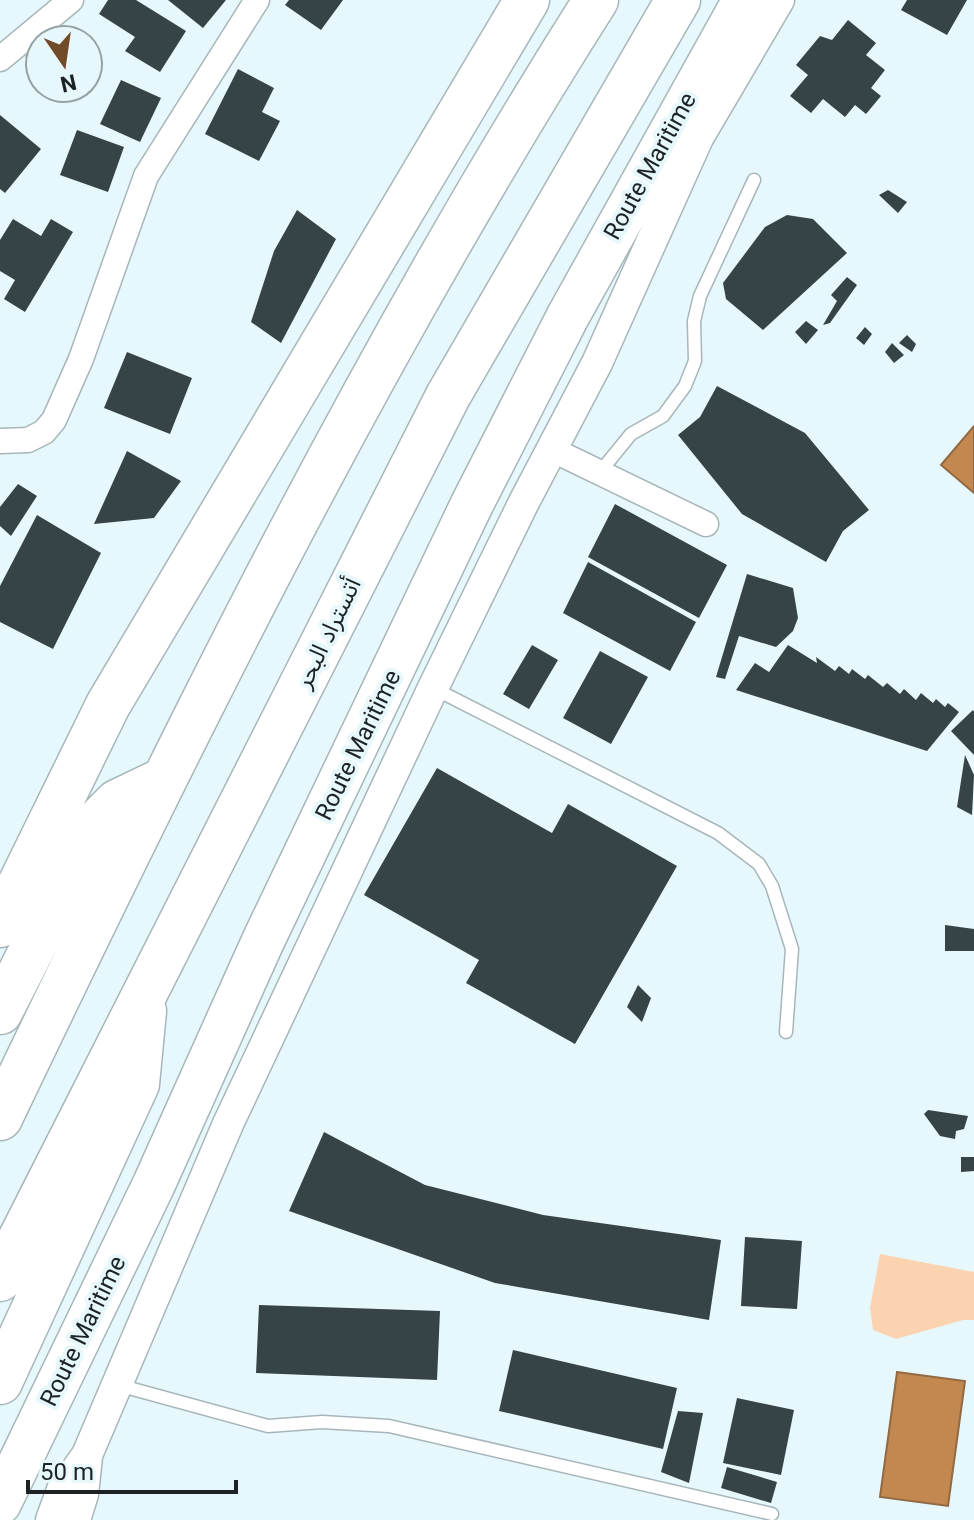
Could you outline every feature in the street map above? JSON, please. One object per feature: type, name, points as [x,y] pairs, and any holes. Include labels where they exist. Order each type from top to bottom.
[{"type":"highway","points":[[0,925],[108,705],[527,0]]},
{"type":"highway","points":[[0,1118],[161,781],[438,259],[516,126],[596,0]]},
{"type":"highway","name":"أتستراد البحر","points":[[0,1279],[448,396],[678,0]]},
{"type":"highway","name":"Route Maritime","points":[[0,1503],[154,1184],[263,941],[472,504],[568,316],[744,0]]},
{"type":"highway","points":[[0,1012],[97,822],[117,802],[161,781]]},
{"type":"highway","points":[[0,1382],[137,1084],[143,1050],[145,991]]},
{"type":"street","points":[[0,59],[71,0]]},
{"type":"street","points":[[2,447],[44,432],[54,420],[81,359],[146,176],[257,0]]},
{"type":"street","points":[[51,1520],[62,1490],[87,1455],[228,1124],[433,688],[597,363],[698,138],[779,0]]},
{"type":"street","points":[[551,449],[706,524]]},
{"type":"street","points":[[75,1520],[83,1494],[87,1455]]},
{"type":"lane","points":[[600,472],[631,434],[663,416],[685,386],[695,361],[694,321],[700,296],[754,180]]},
{"type":"lane","points":[[433,688],[718,833],[759,864],[772,886],[792,949],[786,1032]]},
{"type":"lane","points":[[118,1385],[268,1426],[322,1422],[389,1426],[772,1514]]},
{"type":"shaded area","points":[[974,426],[974,493],[941,465]]},
{"type":"shaded area","points":[[880,1254],[974,1272],[974,1320],[963,1320],[896,1339],[873,1330],[870,1308]]},
{"type":"shaded area","points":[[897,1372],[965,1381],[948,1506],[880,1497]]},
{"type":"building","points":[[108,0],[136,0],[186,31],[160,72],[125,51],[135,37],[99,14]]},
{"type":"building","points":[[168,0],[226,0],[203,28]]},
{"type":"building","points":[[289,0],[343,0],[321,30],[285,5]]},
{"type":"building","points":[[907,0],[967,0],[947,35],[901,10]]},
{"type":"building","points":[[848,20],[876,43],[866,55],[885,70],[871,88],[881,96],[866,114],[855,105],[845,117],[823,99],[811,113],[790,96],[808,75],[796,65],[820,36],[832,40]]},
{"type":"building","points":[[238,69],[274,88],[262,112],[280,121],[259,161],[205,134]]},
{"type":"building","points":[[121,80],[161,98],[140,142],[100,124]]},
{"type":"building","points":[[0,115],[41,149],[5,193],[0,189]]},
{"type":"building","points":[[77,130],[124,147],[108,192],[60,175]]},
{"type":"building","points":[[888,190],[907,202],[898,213],[879,195]]},
{"type":"building","points":[[297,210],[336,239],[281,343],[251,322],[274,251]]},
{"type":"building","points":[[787,215],[813,219],[847,253],[763,330],[726,299],[723,283],[765,227]]},
{"type":"building","points":[[13,219],[41,236],[51,219],[73,232],[25,312],[4,299],[15,280],[0,271],[0,240]]},
{"type":"building","points":[[847,277],[857,285],[830,323],[823,325],[837,301],[831,295]]},
{"type":"building","points":[[806,321],[818,330],[806,344],[795,332]]},
{"type":"building","points":[[865,327],[872,334],[864,345],[856,338]]},
{"type":"building","points":[[907,335],[916,344],[912,352],[899,343]]},
{"type":"building","points":[[892,343],[904,355],[894,363],[885,352]]},
{"type":"building","points":[[127,352],[192,378],[170,434],[104,408]]},
{"type":"building","points":[[717,386],[805,433],[869,510],[843,531],[826,562],[742,514],[678,435],[700,417]]},
{"type":"building","points":[[127,451],[181,481],[154,518],[94,524]]},
{"type":"building","points":[[18,484],[37,496],[11,536],[0,526],[0,507]]},
{"type":"building","points":[[615,504],[727,565],[699,618],[588,557]]},
{"type":"building","points":[[37,515],[101,553],[53,649],[0,622],[0,586]]},
{"type":"building","points":[[588,562],[696,622],[670,671],[563,613]]},
{"type":"building","points":[[747,574],[793,588],[798,618],[793,631],[776,647],[739,636],[725,679],[716,677]]},
{"type":"building","points":[[532,645],[558,660],[529,709],[503,694]]},
{"type":"building","points":[[788,645],[817,663],[816,657],[835,671],[839,666],[849,674],[852,669],[865,679],[868,675],[883,687],[887,683],[900,694],[904,689],[916,700],[921,693],[933,703],[936,699],[945,707],[948,703],[959,712],[927,751],[736,690],[755,663],[769,672]]},
{"type":"building","points":[[600,651],[648,677],[611,744],[563,718]]},
{"type":"building","points":[[974,712],[974,755],[951,731]]},
{"type":"building","points":[[965,755],[974,775],[972,815],[957,807]]},
{"type":"building","points":[[437,768],[552,833],[568,804],[677,866],[575,1044],[466,983],[479,960],[364,895]]},
{"type":"building","points":[[945,925],[974,929],[974,951],[945,951]]},
{"type":"building","points":[[638,985],[651,998],[642,1022],[627,1007]]},
{"type":"building","points":[[928,1110],[968,1116],[964,1129],[956,1131],[955,1139],[940,1136],[924,1114]]},
{"type":"building","points":[[324,1132],[425,1185],[543,1215],[721,1240],[709,1320],[495,1283],[289,1211]]},
{"type":"building","points":[[961,1157],[974,1157],[974,1171],[961,1172]]},
{"type":"building","points":[[745,1237],[802,1241],[797,1309],[741,1306]]},
{"type":"building","points":[[259,1305],[440,1311],[437,1380],[256,1373]]},
{"type":"building","points":[[513,1350],[677,1388],[663,1449],[499,1411]]},
{"type":"building","points":[[737,1398],[794,1410],[781,1475],[723,1463]]},
{"type":"building","points":[[678,1411],[703,1413],[689,1483],[661,1472]]},
{"type":"building","points":[[727,1467],[777,1482],[771,1503],[721,1488]]}]
